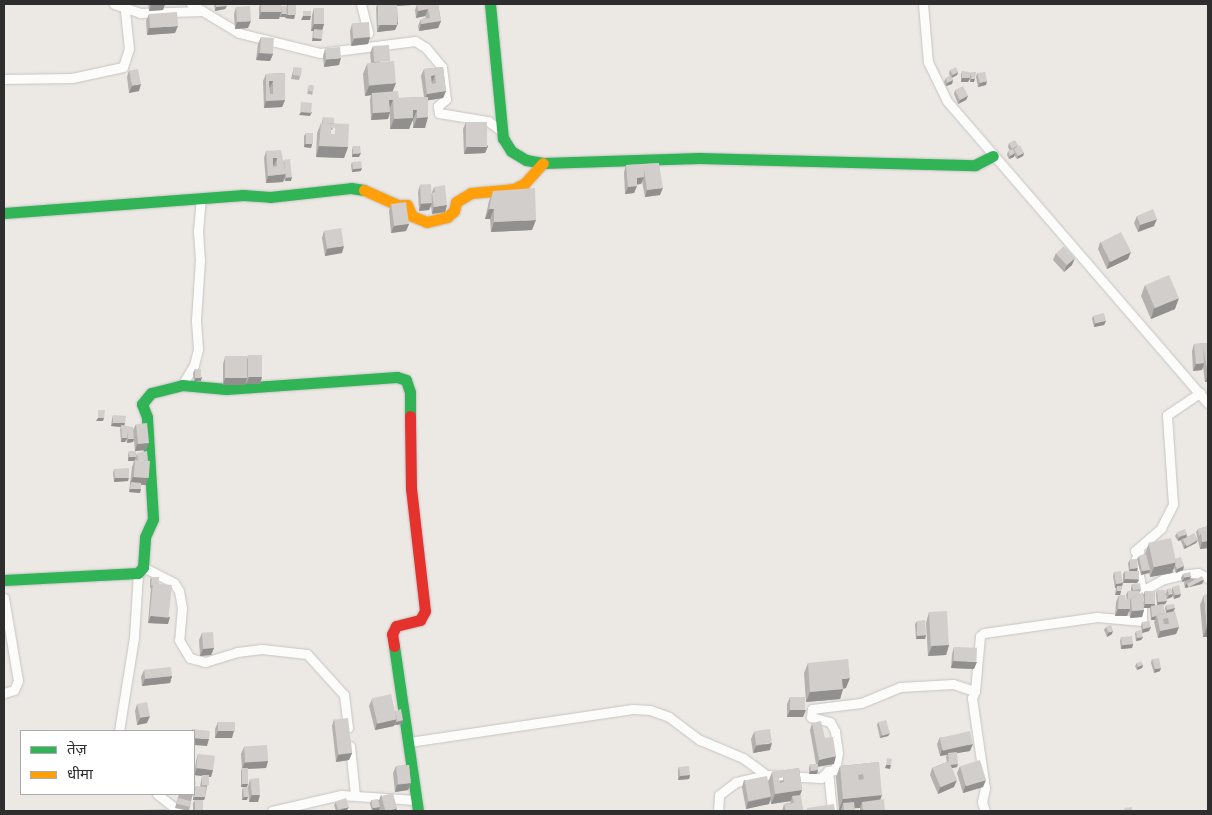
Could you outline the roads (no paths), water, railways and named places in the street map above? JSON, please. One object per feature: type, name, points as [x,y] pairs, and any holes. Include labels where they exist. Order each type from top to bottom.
[{"type":"street","points":[[114,4],[124,10],[156,14],[202,11]]},
{"type":"street","points":[[192,4],[246,36],[320,53],[370,49],[411,40],[421,44],[442,67],[446,99],[438,106],[439,113],[454,118],[488,122],[502,131]]},
{"type":"street","points":[[360,4],[367,19],[370,49]]},
{"type":"street","points":[[490,4],[502,131],[506,145],[518,156],[543,163],[699,158],[988,159]]},
{"type":"street","points":[[923,4],[925,52],[931,72],[954,110],[988,159],[1196,397],[1208,403]]},
{"type":"street","points":[[4,78],[72,78],[123,67],[129,49],[124,10]]},
{"type":"street","points":[[4,213],[201,198],[360,189],[407,205],[412,216],[427,222],[447,217],[454,211],[456,202],[471,193],[514,189],[524,184],[543,163]]},
{"type":"street","points":[[182,385],[194,365],[198,349],[196,320],[200,260],[198,231],[201,198]]},
{"type":"street","points":[[119,730],[134,637],[145,536],[153,519],[147,418],[142,404],[151,393],[182,385],[226,389],[373,378],[397,377],[406,380],[410,392],[411,489],[425,611],[420,620],[396,626],[392,634],[397,685],[409,742],[416,806],[355,795],[332,796],[272,811]]},
{"type":"street","points":[[985,811],[982,802],[985,788],[972,698],[975,691],[980,636],[984,633],[1097,617],[1142,621],[1142,591],[1136,559],[1139,552],[1135,551],[1160,528],[1173,504],[1167,415],[1172,409],[1196,397]]},
{"type":"street","points":[[4,580],[140,570],[174,583],[179,590],[182,608],[179,640],[190,658],[204,662],[237,652],[262,649],[299,652],[312,657],[344,695],[355,795]]},
{"type":"street","points":[[1142,591],[1164,579],[1181,574],[1198,573],[1208,578]]},
{"type":"street","points":[[4,598],[18,681],[14,690],[4,693]]},
{"type":"street","points":[[718,811],[718,796],[729,785],[766,775],[821,778],[828,771],[835,770],[837,765],[835,731],[830,722],[811,717],[812,710],[861,703],[909,685],[953,684],[975,691]]},
{"type":"street","points":[[409,742],[633,709],[650,710],[669,717],[700,740],[743,758],[766,775]]},
{"type":"street","points":[[828,771],[832,811]]},
{"type":"street","points":[[157,795],[179,811]]}]
